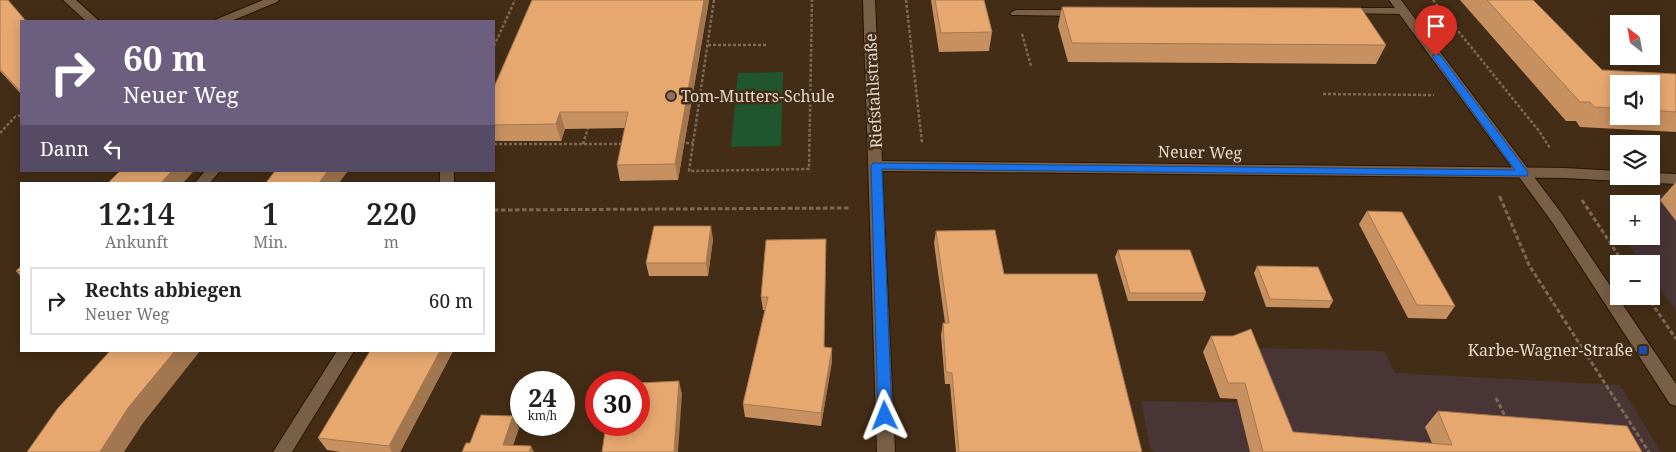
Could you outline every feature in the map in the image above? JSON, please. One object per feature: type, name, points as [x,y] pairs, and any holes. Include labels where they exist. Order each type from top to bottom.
[{"type":"street","points":[[69,0],[92,20]]},
{"type":"street","points":[[224,20],[274,0]]},
{"type":"street","name":"Riefstahlstraße","points":[[869,0],[877,166],[886,452]]},
{"type":"street","points":[[1395,0],[1557,218],[1676,400]]},
{"type":"street","points":[[1329,12],[1403,11]]},
{"type":"street","points":[[1016,14],[1094,13]]},
{"type":"street","name":"Neuer Weg","points":[[877,166],[1566,173],[1610,175]]},
{"type":"street","points":[[203,182],[212,172]]},
{"type":"street","points":[[1660,178],[1676,179]]},
{"type":"street","points":[[282,452],[345,352]]},
{"type":"path","points":[[495,44],[515,0]]},
{"type":"path","points":[[714,0],[689,171],[808,169],[812,0]]},
{"type":"path","points":[[906,0],[924,166]]},
{"type":"path","points":[[1434,0],[1539,131],[1618,255]]},
{"type":"path","points":[[708,45],[767,45]]},
{"type":"path","points":[[1428,87],[1440,103]]},
{"type":"path","points":[[1323,94],[1434,95]]},
{"type":"path","points":[[1359,94],[1362,99]]},
{"type":"path","points":[[0,133],[15,117],[20,115]]},
{"type":"path","points":[[583,144],[590,119]]},
{"type":"path","points":[[675,143],[693,143]]},
{"type":"path","points":[[495,144],[629,144]]},
{"type":"path","points":[[1487,173],[1498,193],[1529,265],[1649,452]]},
{"type":"path","points":[[495,210],[878,208]]},
{"type":"path","points":[[1653,305],[1676,339]]},
{"type":"path","points":[[1496,398],[1510,426]]},
{"type":"shaded area","points":[[1664,193],[1676,194],[1676,311],[1660,289],[1660,255],[1636,255],[1630,245],[1660,245],[1660,195],[1653,195]]},
{"type":"shaded area","points":[[1259,348],[1385,351],[1395,373],[1620,385],[1661,452],[1154,452],[1150,448],[1141,401],[1277,403]]},
{"type":"green space","points":[[783,72],[781,146],[731,147],[738,73]]},
{"type":"building","points":[[0,0],[8,0],[25,20],[20,20],[20,91],[0,69]]},
{"type":"building","points":[[532,0],[704,0],[675,164],[617,165],[628,112],[560,112],[556,124],[495,125],[495,85]]},
{"type":"building","points":[[935,0],[984,0],[992,32],[941,33]]},
{"type":"building","points":[[1487,0],[1533,0],[1602,70],[1676,74],[1676,112],[1660,111],[1660,75],[1610,75],[1610,108],[1594,107],[1590,102],[1580,102]]},
{"type":"building","points":[[1062,7],[1361,8],[1386,45],[1072,43]]},
{"type":"building","points":[[119,172],[171,172],[162,182],[109,182]]},
{"type":"building","points":[[274,172],[327,172],[320,182],[267,182]]},
{"type":"building","points":[[1367,211],[1402,212],[1455,306],[1417,305]]},
{"type":"building","points":[[654,226],[711,226],[706,263],[646,263]]},
{"type":"building","points":[[995,230],[1004,274],[1097,274],[1142,452],[959,452],[952,373],[946,372],[943,323],[949,323],[936,231]]},
{"type":"building","points":[[826,239],[824,347],[832,348],[821,413],[743,404],[768,297],[761,297],[766,240]]},
{"type":"building","points":[[1118,250],[1190,250],[1206,293],[1130,293]]},
{"type":"building","points":[[1257,266],[1318,267],[1333,301],[1270,299]]},
{"type":"building","points":[[1251,329],[1293,432],[1452,445],[1438,411],[1627,426],[1642,452],[1263,452],[1245,383],[1228,383],[1211,336],[1233,336]]},
{"type":"building","points":[[109,352],[174,352],[128,408],[100,452],[27,452],[58,408]]},
{"type":"building","points":[[369,352],[439,352],[389,446],[318,438]]},
{"type":"building","points":[[679,381],[674,452],[602,452],[604,436],[650,436],[650,382]]},
{"type":"building","points":[[481,415],[510,416],[510,425],[503,445],[531,446],[529,452],[462,452],[466,443],[470,443]]},
{"type":"place","name":"Tom-Mutters-Schule","points":[[671,96]]},
{"type":"place","name":"Karbe-Wagner-Straße","points":[[1643,350]]},
{"type":"route","points":[[885,416],[877,166],[1523,173],[1436,56]]}]
